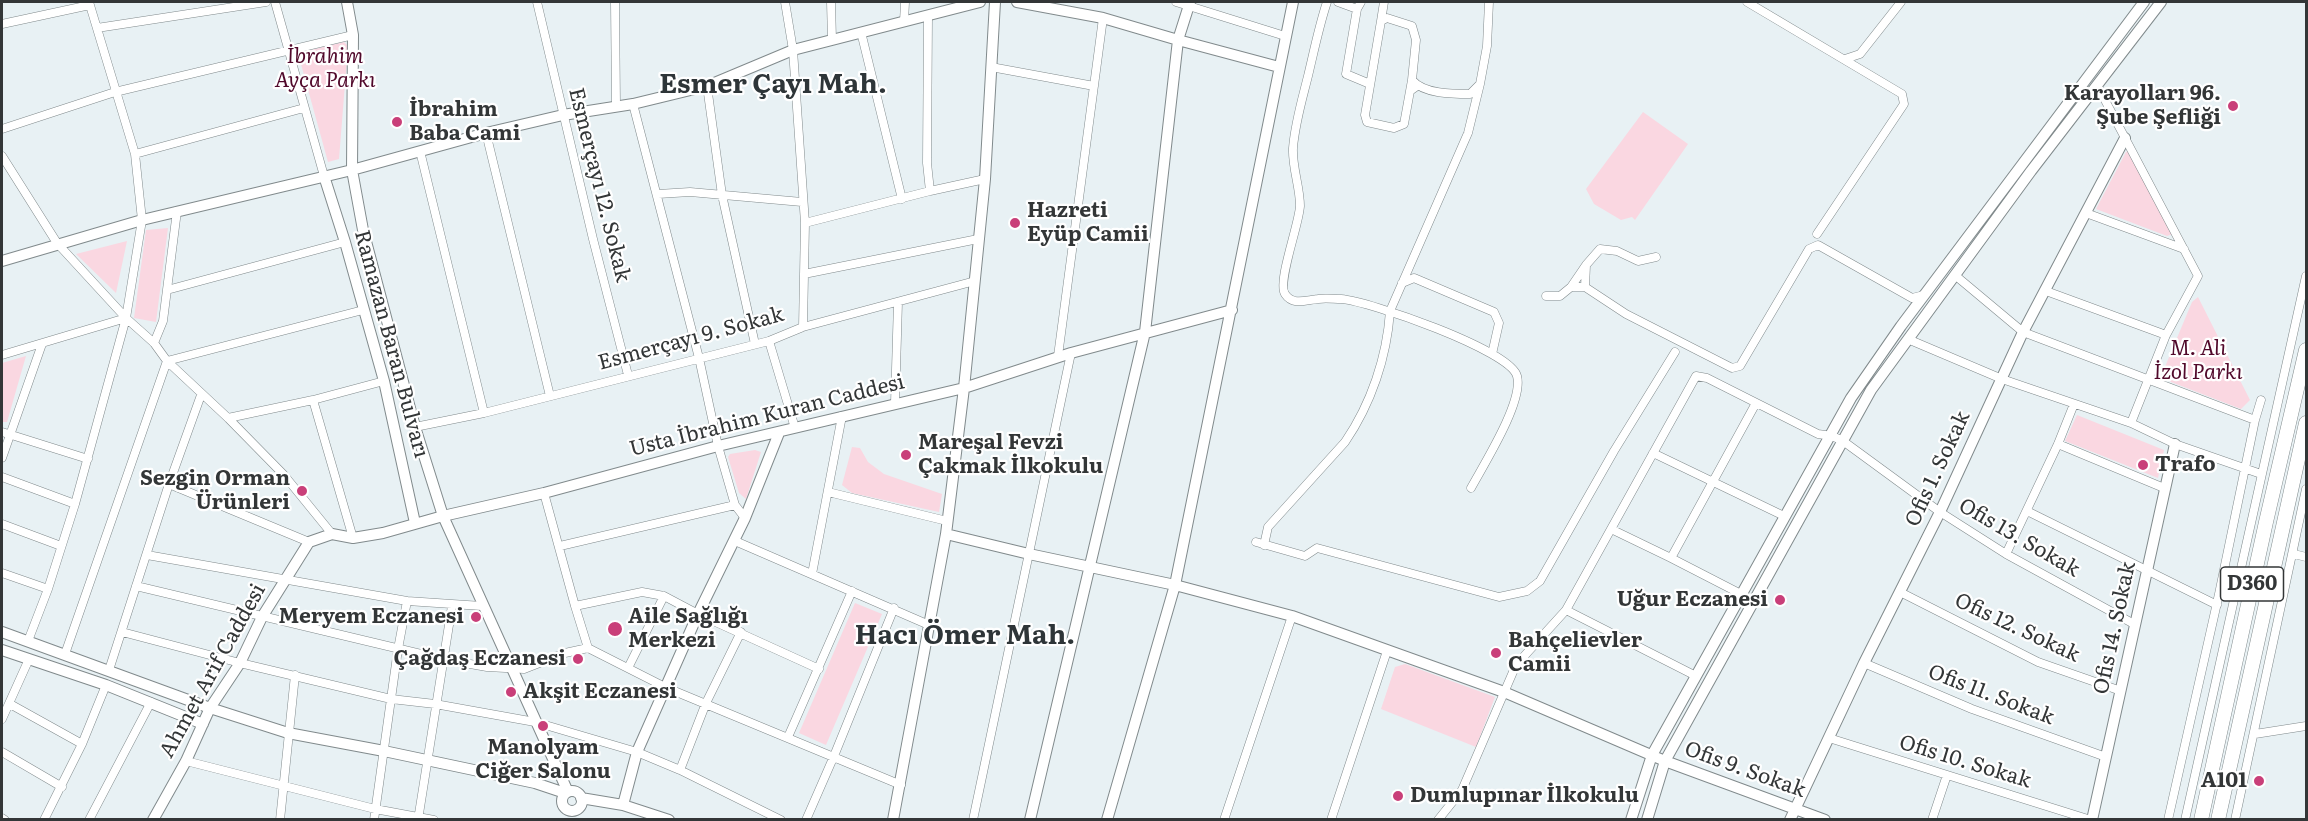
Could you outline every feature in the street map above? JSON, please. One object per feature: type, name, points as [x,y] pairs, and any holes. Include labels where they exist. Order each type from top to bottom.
[{"type":"highway","name":"D360","points":[[2201,819],[2266,522],[2307,350]]},
{"type":"highway","name":"D360","points":[[2218,819],[2307,423]]},
{"type":"street","points":[[97,28],[266,2]]},
{"type":"street","points":[[275,2],[324,176]]},
{"type":"street","name":"Ramazan Baran Bulvarı","points":[[347,2],[353,35],[352,170],[363,230],[415,427],[443,516],[566,792]]},
{"type":"street","name":"Esmerçayı 12. Sokak","points":[[537,2],[628,375]]},
{"type":"street","points":[[615,2],[616,106]]},
{"type":"street","points":[[784,2],[793,50],[805,223],[803,327]]},
{"type":"street","points":[[831,2],[831,40]]},
{"type":"street","points":[[904,22],[905,2]]},
{"type":"street","points":[[2,261],[57,243],[142,220],[352,170],[486,133],[707,87],[793,50],[980,2]]},
{"type":"street","points":[[893,819],[946,534],[964,387],[985,179],[995,2]]},
{"type":"street","points":[[1017,2],[1102,18],[1279,67]]},
{"type":"street","points":[[1176,2],[1189,4],[1285,36]]},
{"type":"street","points":[[1107,819],[1175,585],[1293,2]]},
{"type":"street","points":[[1327,2],[1295,139],[1294,166],[1300,207],[1283,275],[1282,288],[1287,297],[1298,302],[1318,299],[1344,300],[1373,305],[1492,354],[1508,363],[1517,376],[1516,397],[1506,423],[1471,488]]},
{"type":"street","points":[[1324,10],[1336,2],[1356,7],[1346,74],[1370,84]]},
{"type":"street","points":[[1264,545],[1268,527],[1338,450],[1355,426],[1373,387],[1385,348],[1390,312],[1409,263],[1468,133],[1480,84],[1486,46],[1489,2]]},
{"type":"street","points":[[1571,287],[1585,287],[1626,314],[1732,368],[1740,366],[1818,234],[1904,104],[1902,94],[1747,2]]},
{"type":"street","points":[[1858,67],[1860,54],[1901,2]]},
{"type":"street","points":[[1630,819],[1652,755],[1784,516],[1832,436],[1851,398],[1924,295],[2144,2]]},
{"type":"street","points":[[1647,819],[1665,760],[1871,390],[1910,340],[2031,171],[2161,2]]},
{"type":"street","points":[[2,24],[90,4],[135,154],[142,220],[126,318],[88,459],[48,589],[28,641]]},
{"type":"street","points":[[1030,819],[1145,332],[1178,40],[1189,4]]},
{"type":"street","points":[[1384,4],[1384,20],[1365,115],[1367,122],[1394,128],[1404,124],[1413,86],[1416,39],[1412,26],[1384,20]]},
{"type":"street","points":[[928,16],[927,163],[930,190]]},
{"type":"street","points":[[1058,356],[1102,18]]},
{"type":"street","points":[[861,32],[902,199]]},
{"type":"street","points":[[2,129],[115,92],[353,35]]},
{"type":"street","points":[[1845,59],[1860,54]]},
{"type":"street","points":[[991,67],[1094,86]]},
{"type":"street","points":[[1413,86],[1449,94],[1470,94],[1480,84]]},
{"type":"street","points":[[2097,85],[2198,276],[2166,334],[2131,423]]},
{"type":"street","points":[[707,87],[722,195],[755,344]]},
{"type":"street","points":[[1470,94],[1476,101]]},
{"type":"street","points":[[633,104],[699,358],[718,446],[735,506],[745,518]]},
{"type":"street","points":[[135,154],[304,108]]},
{"type":"street","points":[[486,133],[550,396]]},
{"type":"street","name":"Ofis 1. Sokak","points":[[1792,814],[1940,512],[2023,332],[2125,138]]},
{"type":"street","points":[[420,151],[484,413]]},
{"type":"street","points":[[2,156],[57,243],[126,318],[154,343],[167,362],[228,418],[284,475],[332,534]]},
{"type":"street","name":"Ramazan Baran Bulvarı","points":[[324,176],[384,381],[415,523]]},
{"type":"street","points":[[805,223],[930,190],[985,179]]},
{"type":"street","points":[[658,194],[690,192],[802,202]]},
{"type":"street","points":[[154,343],[163,321],[177,211]]},
{"type":"street","points":[[2086,213],[2184,249]]},
{"type":"street","points":[[1818,234],[1818,245]]},
{"type":"street","points":[[804,274],[978,239]]},
{"type":"street","points":[[166,290],[345,242]]},
{"type":"street","points":[[1818,245],[1912,298],[1924,295]]},
{"type":"street","points":[[1809,249],[1818,245]]},
{"type":"street","points":[[1546,296],[1560,296],[1571,287],[1600,249],[1617,250],[1638,261],[1656,257]]},
{"type":"street","points":[[1409,263],[1414,278]]},
{"type":"street","points":[[1585,287],[1586,265]]},
{"type":"street","points":[[1956,276],[2023,332],[2254,420]]},
{"type":"street","points":[[2185,819],[2307,276]]},
{"type":"street","points":[[1402,283],[1414,278],[1494,312],[1498,323],[1492,354]]},
{"type":"street","name":"Esmerçayı 9. Sokak","points":[[415,427],[484,413],[769,341],[803,327],[975,281]]},
{"type":"street","points":[[2046,291],[2166,334]]},
{"type":"street","points":[[895,404],[898,302]]},
{"type":"street","points":[[167,362],[363,310]]},
{"type":"street","name":"Usta İbrahim Kuran Caddesi","points":[[309,542],[332,534],[353,538],[383,533],[443,516],[544,493],[718,446],[964,387],[1058,356],[1232,310]]},
{"type":"street","points":[[2,355],[126,318]]},
{"type":"street","points":[[1672,337],[1675,352]]},
{"type":"street","points":[[1910,340],[2002,379],[2131,423],[2175,444],[2261,474]]},
{"type":"street","points":[[769,341],[795,428]]},
{"type":"street","points":[[2,458],[5,433],[42,344]]},
{"type":"street","points":[[1256,542],[1305,556],[1317,548],[1499,597],[1527,591],[1540,581],[1614,451],[1675,352],[1687,345]]},
{"type":"street","points":[[973,819],[1071,353]]},
{"type":"street","points":[[65,654],[167,362]]},
{"type":"street","name":"Ofis 13. Sokak","points":[[1653,453],[1696,376],[1707,378],[1818,434],[1832,436],[1843,441],[1940,512],[2006,554],[2134,624]]},
{"type":"street","points":[[228,418],[313,400],[384,381]]},
{"type":"street","points":[[109,670],[169,484],[201,395]]},
{"type":"street","points":[[313,400],[353,538]]},
{"type":"street","points":[[2168,819],[2217,605],[2254,420],[2261,400]]},
{"type":"street","points":[[1671,558],[1756,403]]},
{"type":"street","points":[[2006,554],[2058,444],[2074,404]]},
{"type":"street","points":[[812,574],[842,416]]},
{"type":"street","points":[[5,433],[88,459]]},
{"type":"street","points":[[623,805],[637,752],[698,614],[735,541],[779,433]]},
{"type":"street","points":[[2058,444],[2164,488]]},
{"type":"street","name":"Ofis 14. Sokak","points":[[2091,819],[2175,444]]},
{"type":"street","points":[[1438,819],[1462,789],[1516,665],[1566,610],[1653,453],[1784,516]]},
{"type":"street","points":[[2,477],[75,504]]},
{"type":"street","points":[[169,484],[309,542]]},
{"type":"street","points":[[2235,819],[2307,489]]},
{"type":"street","points":[[828,492],[947,521]]},
{"type":"street","points":[[544,493],[560,546],[574,606],[588,648]]},
{"type":"street","points":[[560,546],[735,506]]},
{"type":"street","points":[[2027,512],[2217,605]]},
{"type":"street","points":[[2,524],[61,546]]},
{"type":"street","points":[[1611,529],[1741,594]]},
{"type":"street","name":"Ofis 9. Sokak","points":[[946,534],[1175,585],[1292,616],[1504,692],[1792,814],[1825,819]]},
{"type":"street","points":[[735,541],[928,625]]},
{"type":"street","name":"Ahmet Arif Caddesi","points":[[153,819],[186,761],[210,708],[240,663],[262,617],[309,542]]},
{"type":"street","points":[[2294,554],[2307,557]]},
{"type":"street","points":[[147,555],[407,601],[452,606],[482,606]]},
{"type":"street","points":[[2,573],[48,589]]},
{"type":"street","points":[[136,586],[441,659],[511,669],[525,669],[565,653],[588,648],[667,688],[901,785]]},
{"type":"street","points":[[788,737],[852,591]]},
{"type":"street","points":[[574,606],[642,592],[664,596],[819,669]]},
{"type":"street","name":"Ofis 12. Sokak","points":[[1900,592],[2038,662],[2121,692]]},
{"type":"street","points":[[628,668],[664,596]]},
{"type":"street","points":[[374,819],[407,601]]},
{"type":"street","points":[[418,818],[441,659],[452,606]]},
{"type":"street","points":[[806,819],[894,609]]},
{"type":"street","points":[[1566,610],[1696,676]]},
{"type":"street","points":[[1224,819],[1292,616]]},
{"type":"street","points":[[2,632],[210,708],[288,733],[535,783],[566,792],[576,792],[581,798],[623,805],[669,819]]},
{"type":"street","points":[[122,632],[391,699],[435,704],[535,723],[637,752],[680,770],[781,819]]},
{"type":"street","points":[[680,770],[706,703],[741,632]]},
{"type":"street","points":[[2,650],[106,685],[203,724]]},
{"type":"street","points":[[1331,819],[1387,651]]},
{"type":"street","points":[[2,719],[29,659]]},
{"type":"street","name":"Ofis 11. Sokak","points":[[1864,663],[1972,709],[2106,757]]},
{"type":"street","points":[[280,819],[295,675]]},
{"type":"street","points":[[44,819],[82,744],[106,685]]},
{"type":"street","points":[[89,819],[151,702]]},
{"type":"street","points":[[10,704],[82,744]]},
{"type":"street","points":[[2255,734],[2307,726]]},
{"type":"street","name":"Ofis 10. Sokak","points":[[1829,738],[2091,819]]},
{"type":"street","points":[[2,752],[62,787]]},
{"type":"street","points":[[186,761],[375,809],[434,819]]},
{"type":"street","points":[[1932,819],[1947,775]]},
{"type":"street","points":[[566,792],[562,797],[563,806],[570,815],[578,809],[581,798]]},
{"type":"green space","name":"İbrahim Ayça Parkı","points":[[344,42],[348,46],[339,159],[328,162],[299,57],[302,52]]},
{"type":"green space","points":[[1643,112],[1688,144],[1635,220],[1632,217],[1621,220],[1594,204],[1586,189]]},
{"type":"green space","points":[[2129,150],[2173,234],[2167,236],[2096,209]]},
{"type":"green space","points":[[168,228],[156,322],[134,318],[146,230]]},
{"type":"green space","points":[[127,241],[116,293],[76,254]]},
{"type":"green space","name":"M. Ali İzol Parkı","points":[[2198,297],[2250,400],[2241,409],[2171,382],[2162,374],[2192,302]]},
{"type":"green space","points":[[26,356],[7,422],[2,422],[2,363]]},
{"type":"green space","points":[[2077,415],[2164,450],[2158,478],[2065,441]]},
{"type":"green space","points":[[852,447],[860,448],[868,462],[884,474],[942,494],[939,512],[852,493],[842,485]]},
{"type":"green space","points":[[755,450],[761,452],[746,499],[739,493],[728,457],[730,454]]},
{"type":"green space","points":[[855,603],[882,614],[826,745],[799,733]]},
{"type":"green space","points":[[1405,664],[1495,697],[1476,747],[1381,709],[1395,667]]},
{"type":"place","name":"Karayolları 96. Şube Şefliği","points":[[2233,106]]},
{"type":"place","name":"İbrahim Baba Cami","points":[[397,122]]},
{"type":"place","name":"Hazreti Eyüp Camii","points":[[1015,223]]},
{"type":"place","name":"Mareşal Fevzi Çakmak İlkokulu","points":[[906,455]]},
{"type":"place","name":"Trafo","points":[[2143,465]]},
{"type":"place","name":"Sezgin Orman Ürünleri","points":[[302,491]]},
{"type":"place","name":"Uğur Eczanesi","points":[[1780,600]]},
{"type":"place","name":"Meryem Eczanesi","points":[[476,617]]},
{"type":"place","name":"Aile Sağlığı Merkezi","points":[[615,629]]},
{"type":"place","name":"Bahçelievler Camii","points":[[1496,653]]},
{"type":"place","name":"Çağdaş Eczanesi","points":[[578,659]]},
{"type":"place","name":"Akşit Eczanesi","points":[[511,692]]},
{"type":"place","name":"Manolyam Ciğer Salonu","points":[[543,726]]},
{"type":"place","name":"A101","points":[[2259,781]]},
{"type":"place","name":"Dumlupınar İlkokulu","points":[[1398,796]]},
{"type":"district","name":"Esmer Çayı Mah.","points":[[773,85]]},
{"type":"district","name":"Hacı Ömer Mah.","points":[[965,636]]}]
